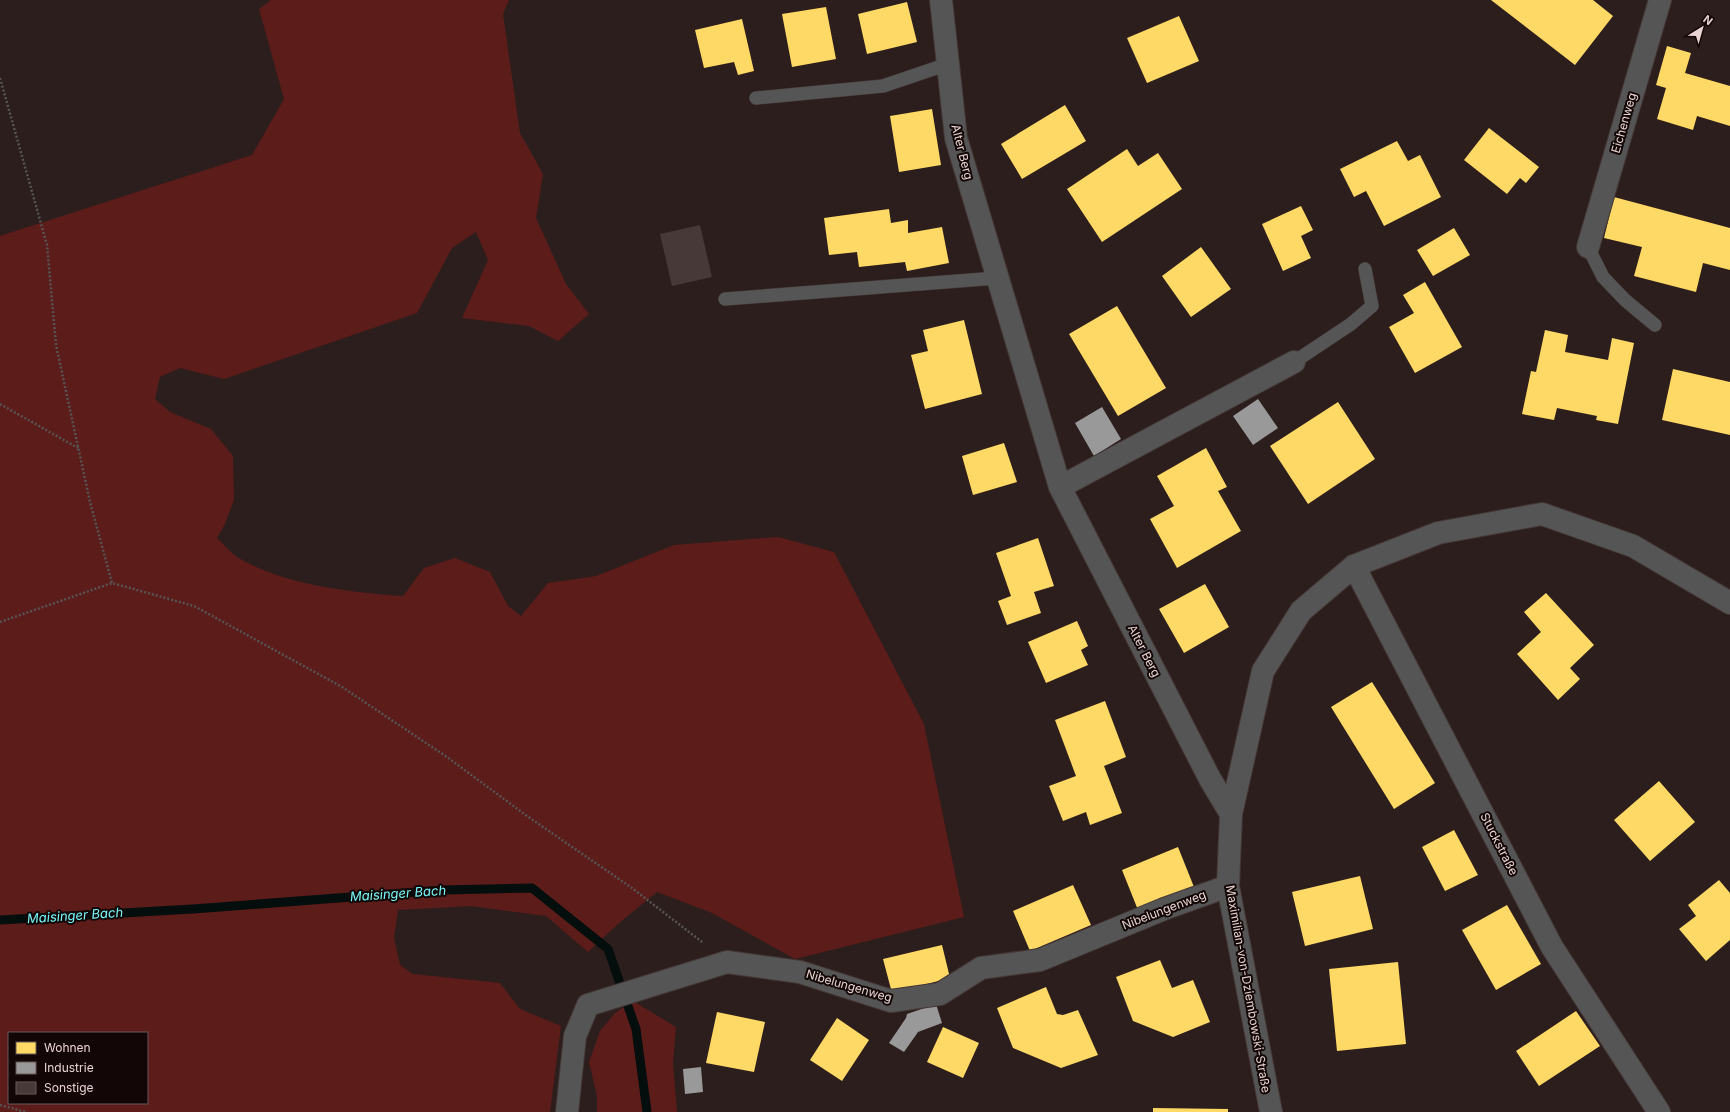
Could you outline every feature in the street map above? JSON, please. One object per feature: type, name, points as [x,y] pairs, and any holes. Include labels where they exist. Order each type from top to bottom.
[{"type":"street","name":"Alter Berg","points":[[941,0],[956,138],[1060,487],[1210,779],[1230,814]]},
{"type":"street","name":"Eichenweg","points":[[1588,246],[1660,0]]},
{"type":"street","points":[[1060,487],[1294,362]]},
{"type":"street","name":"Maximilian-von-Dziembowski-Straße","points":[[1271,1112],[1228,886],[1230,814],[1263,671],[1301,611],[1354,566],[1438,533],[1542,514],[1633,546],[1730,603]]},
{"type":"street","name":"Stuckstraße","points":[[1354,566],[1552,946],[1659,1112]]},
{"type":"street","name":"Nibelungenweg","points":[[567,1112],[575,1036],[588,1005],[727,962],[800,972],[892,1001],[940,994],[981,968],[1040,960],[1164,909],[1228,886]]},
{"type":"lane","points":[[756,98],[883,86],[948,64]]},
{"type":"lane","points":[[1588,246],[1603,277],[1625,300],[1655,325]]},
{"type":"lane","points":[[1294,362],[1351,324],[1372,306],[1365,269]]},
{"type":"lane","points":[[725,299],[997,278]]},
{"type":"path","points":[[0,78],[47,245],[56,346],[90,502],[112,583]]},
{"type":"path","points":[[0,404],[78,448]]},
{"type":"path","points":[[0,622],[112,583],[194,606],[342,687],[447,757],[527,816],[632,888],[727,962]]},
{"type":"path","points":[[0,1105],[26,1112]]},
{"type":"shaded area","points":[[271,0],[509,0],[503,14],[520,133],[543,174],[536,218],[566,284],[589,314],[558,341],[529,326],[462,318],[488,260],[476,232],[452,248],[417,313],[224,379],[180,368],[160,377],[155,399],[170,412],[211,429],[233,456],[234,500],[224,526],[217,538],[237,557],[255,567],[296,581],[317,586],[403,596],[424,568],[455,558],[490,572],[508,606],[521,616],[548,583],[596,576],[674,545],[778,537],[834,552],[924,724],[964,917],[795,959],[712,913],[657,892],[619,923],[588,952],[546,916],[471,906],[398,910],[394,938],[400,965],[413,974],[500,983],[520,1009],[561,1026],[550,1112],[0,1112],[0,236],[252,155],[284,99],[259,9]]},
{"type":"shaded area","points":[[633,1001],[676,1027],[673,1063],[677,1112],[597,1112],[597,1096],[589,1062],[600,1031],[615,1013]]},
{"type":"building: Wohnen","points":[[1491,0],[1593,0],[1613,16],[1575,65]]},
{"type":"building: Wohnen","points":[[907,2],[917,42],[867,54],[858,14]]},
{"type":"building: Wohnen","points":[[826,7],[836,59],[792,67],[782,14]]},
{"type":"building: Wohnen","points":[[1179,16],[1199,61],[1147,83],[1127,38]]},
{"type":"building: Wohnen","points":[[742,19],[754,71],[738,75],[734,62],[704,68],[695,30]]},
{"type":"building: Wohnen","points":[[1667,46],[1691,53],[1685,73],[1730,86],[1730,126],[1697,116],[1693,130],[1657,119],[1666,88],[1656,85]]},
{"type":"building: Wohnen","points":[[1065,105],[1086,141],[1022,179],[1001,144]]},
{"type":"building: Wohnen","points":[[932,109],[941,165],[899,172],[890,116]]},
{"type":"building: Wohnen","points":[[1489,128],[1539,167],[1526,183],[1520,178],[1507,194],[1464,160]]},
{"type":"building: Wohnen","points":[[1397,141],[1408,161],[1420,155],[1441,197],[1384,226],[1366,191],[1354,197],[1340,169]]},
{"type":"building: Wohnen","points":[[1127,149],[1138,166],[1158,153],[1182,189],[1102,242],[1067,189]]},
{"type":"building: Wohnen","points":[[1614,197],[1730,228],[1730,270],[1703,263],[1696,292],[1634,276],[1642,247],[1604,238]]},
{"type":"building: Wohnen","points":[[1301,206],[1313,230],[1301,236],[1311,258],[1283,271],[1262,224]]},
{"type":"building: Wohnen","points":[[889,209],[891,223],[908,220],[908,233],[942,227],[949,263],[907,271],[905,262],[859,267],[857,252],[829,255],[824,218]]},
{"type":"building: Wohnen","points":[[1454,228],[1470,255],[1433,276],[1417,250]]},
{"type":"building: Wohnen","points":[[1201,247],[1231,289],[1191,317],[1162,276]]},
{"type":"building: Wohnen","points":[[1425,282],[1462,347],[1415,373],[1389,327],[1414,313],[1403,295]]},
{"type":"building: Wohnen","points":[[1117,306],[1166,388],[1118,416],[1069,334]]},
{"type":"building: Wohnen","points":[[964,320],[982,394],[925,409],[911,355],[928,351],[923,330]]},
{"type":"building: Wohnen","points":[[1545,330],[1568,335],[1565,352],[1608,360],[1612,338],[1634,343],[1618,424],[1596,420],[1597,416],[1557,408],[1554,420],[1522,414],[1531,371],[1536,372]]},
{"type":"building: Wohnen","points":[[1673,369],[1730,382],[1730,435],[1662,420]]},
{"type":"building: Wohnen","points":[[1338,402],[1375,459],[1308,504],[1270,446]]},
{"type":"building: Wohnen","points":[[1004,443],[1017,482],[973,495],[962,456]]},
{"type":"building: Wohnen","points":[[1206,448],[1227,487],[1218,491],[1241,531],[1177,568],[1150,519],[1174,506],[1157,476]]},
{"type":"building: Wohnen","points":[[1038,538],[1054,586],[1034,592],[1041,613],[1007,625],[998,601],[1011,596],[996,553]]},
{"type":"building: Wohnen","points":[[1205,584],[1229,627],[1184,653],[1159,609]]},
{"type":"building: Wohnen","points":[[1546,593],[1594,645],[1570,668],[1580,679],[1558,700],[1517,654],[1541,632],[1524,612]]},
{"type":"building: Wohnen","points":[[1077,621],[1088,646],[1081,650],[1088,665],[1046,683],[1028,642]]},
{"type":"building: Wohnen","points":[[1372,682],[1435,783],[1394,809],[1331,707]]},
{"type":"building: Wohnen","points":[[1105,701],[1126,757],[1104,766],[1122,813],[1090,825],[1086,812],[1063,821],[1049,786],[1076,776],[1055,720]]},
{"type":"building: Wohnen","points":[[1659,781],[1695,822],[1650,861],[1614,820]]},
{"type":"building: Wohnen","points":[[1454,830],[1478,875],[1445,891],[1422,847]]},
{"type":"building: Wohnen","points":[[1178,847],[1194,887],[1138,910],[1122,870]]},
{"type":"building: Wohnen","points":[[1360,876],[1373,929],[1305,946],[1292,892]]},
{"type":"building: Wohnen","points":[[1719,880],[1730,893],[1730,940],[1706,961],[1679,929],[1696,916],[1688,905]]},
{"type":"building: Wohnen","points":[[1073,885],[1091,925],[1030,951],[1013,911]]},
{"type":"building: Wohnen","points":[[1507,905],[1541,964],[1496,990],[1462,930]]},
{"type":"building: Wohnen","points":[[942,945],[950,978],[892,993],[883,959]]},
{"type":"building: Wohnen","points":[[1160,960],[1172,988],[1193,980],[1210,1022],[1173,1037],[1133,1021],[1116,977]]},
{"type":"building: Wohnen","points":[[1398,962],[1406,1044],[1337,1051],[1329,969]]},
{"type":"building: Wohnen","points":[[1046,987],[1057,1014],[1063,1015],[1078,1010],[1098,1055],[1061,1068],[1013,1048],[997,1008]]},
{"type":"building: Wohnen","points":[[1576,1011],[1600,1046],[1539,1086],[1516,1051]]},
{"type":"building: Wohnen","points":[[717,1012],[765,1022],[754,1072],[706,1063]]},
{"type":"building: Wohnen","points":[[837,1018],[869,1040],[842,1081],[810,1060]]},
{"type":"building: Wohnen","points":[[943,1027],[979,1043],[963,1078],[927,1062]]},
{"type":"building: Wohnen","points":[[1153,1108],[1228,1109],[1228,1112],[1153,1112]]},
{"type":"building: Industrie","points":[[1258,399],[1278,428],[1253,445],[1233,416]]},
{"type":"building: Industrie","points":[[1102,407],[1121,439],[1094,456],[1075,423]]},
{"type":"building: Industrie","points":[[936,1004],[942,1023],[918,1032],[904,1052],[889,1043],[906,1018],[907,1014]]},
{"type":"building: Industrie","points":[[701,1067],[703,1092],[685,1094],[683,1069]]},
{"type":"building: Sonstige","points":[[700,225],[712,277],[672,286],[660,234]]},
{"type":"waterway","name":"Maisinger Bach","points":[[0,920],[193,909],[443,890],[532,888],[608,949],[636,1029],[647,1112]]}]
